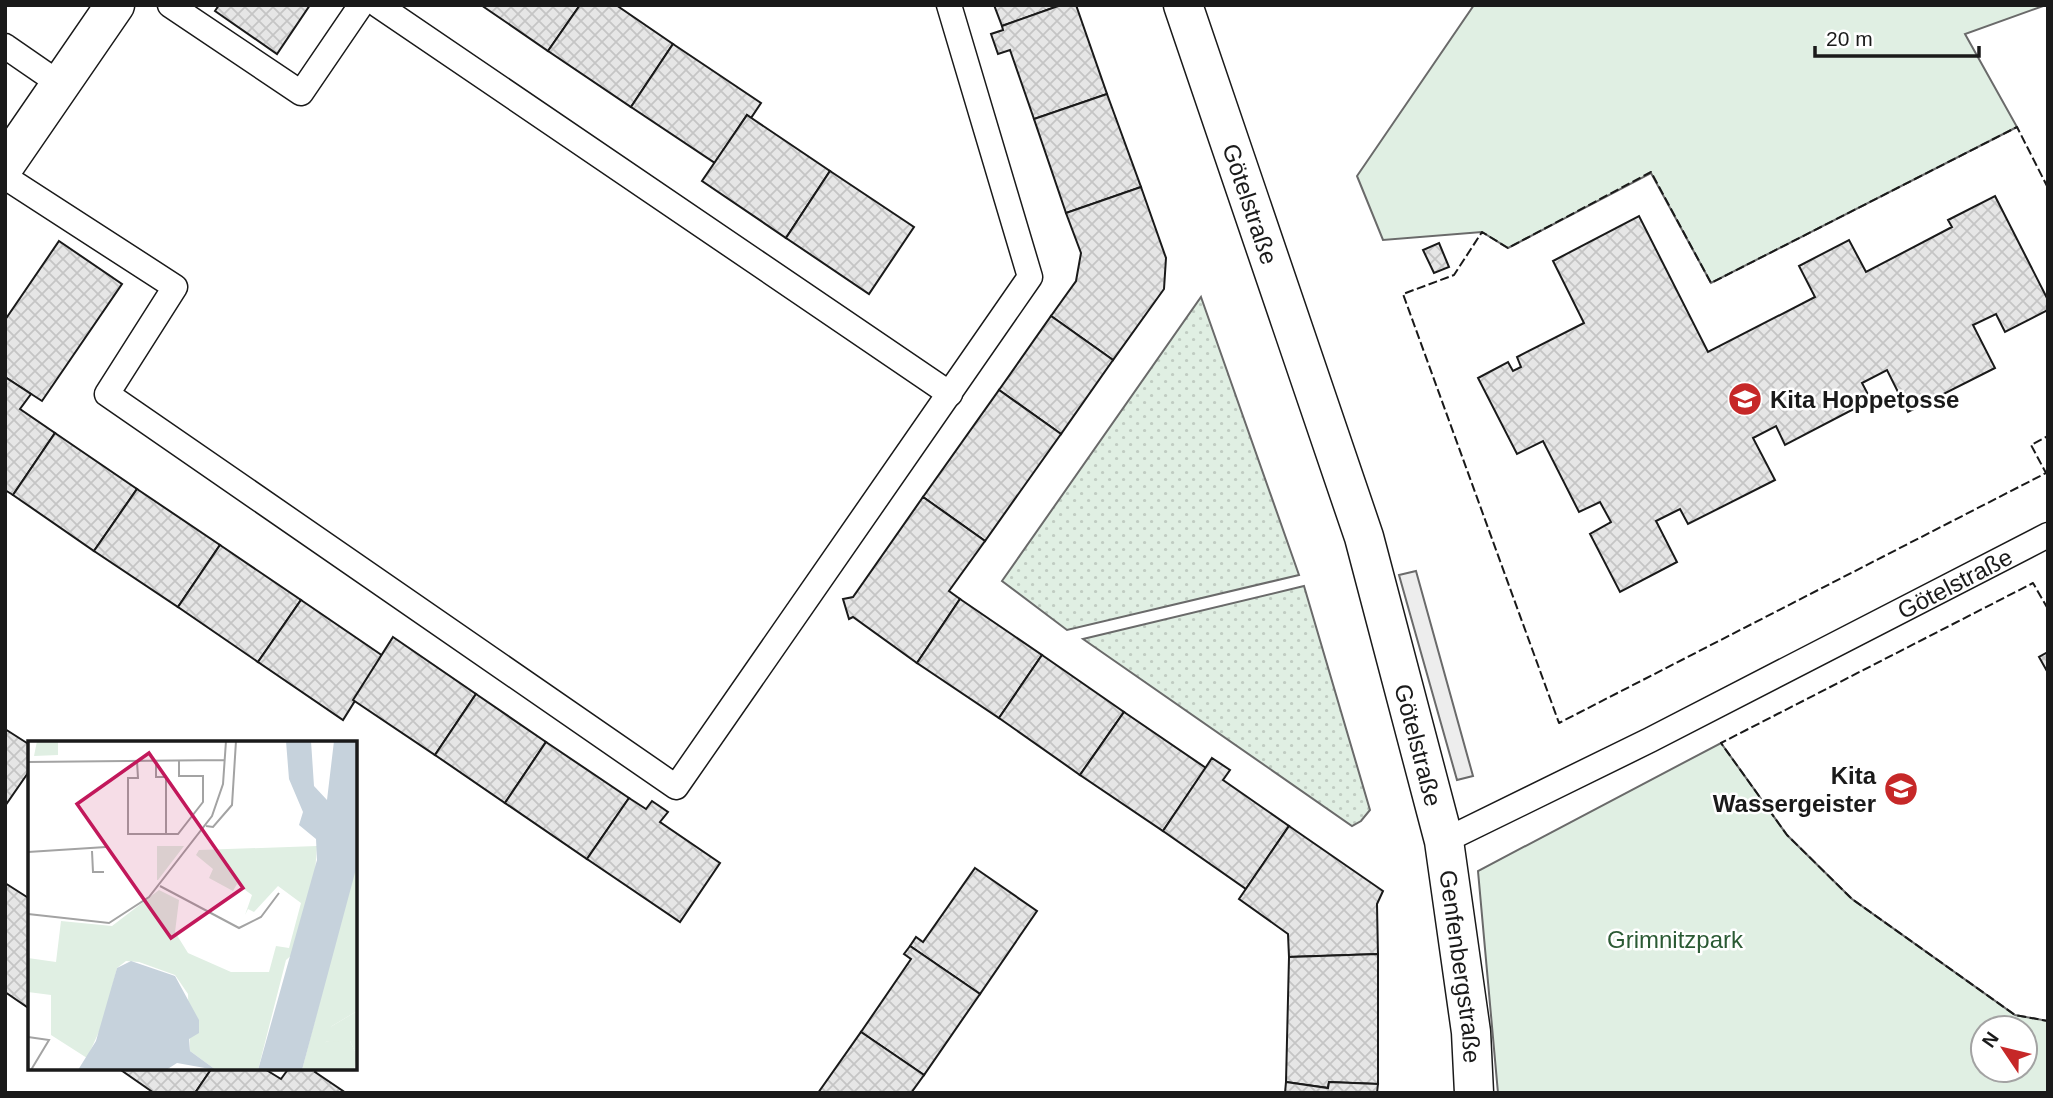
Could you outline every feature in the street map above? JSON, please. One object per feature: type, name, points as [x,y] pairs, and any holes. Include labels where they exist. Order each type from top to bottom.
[{"type":"street","points":[[5,166],[115,5]]},
{"type":"street","name":"Götelstraße","points":[[1183,5],[1364,537],[1444,841]]},
{"type":"street","name":"Genfenbergstraße","points":[[1444,841],[1471,1032],[1474,1093]]},
{"type":"lane","points":[[170,5],[301,93],[361,5]]},
{"type":"lane","points":[[378,5],[950,394]]},
{"type":"lane","points":[[5,177],[175,287],[107,394],[676,787],[1030,277],[949,5]]},
{"type":"lane","points":[[5,46],[60,84]]},
{"type":"lane","name":"Götelstraße","points":[[1444,841],[1650,740],[2048,535]]},
{"type":"green space","points":[[1474,5],[2046,5],[1965,34],[2017,127],[1711,283],[1651,173],[1508,248],[1482,232],[1383,240],[1357,176]]},
{"type":"green space","points":[[1201,297],[1299,575],[1067,630],[1002,581]]},
{"type":"green space","points":[[1304,586],[1370,810],[1361,821],[1352,826],[1083,639]]},
{"type":"green space","name":"Grimnitzpark","points":[[1721,743],[1787,835],[1852,899],[2014,1014],[1969,1014],[1969,1084],[2039,1084],[2039,1019],[2048,1021],[2048,1093],[1498,1093],[1478,871]]},
{"type":"shaded area","points":[[1416,571],[1473,776],[1457,780],[1399,575]]},
{"type":"building","points":[[219,5],[310,5],[277,54],[215,11]]},
{"type":"building","points":[[481,5],[580,5],[548,51]]},
{"type":"building","points":[[580,5],[616,5],[673,44],[631,107],[548,51]]},
{"type":"building","points":[[994,5],[1061,5],[1002,26]]},
{"type":"building","points":[[1061,5],[1076,5],[1107,94],[1034,119],[1010,50],[998,54],[991,34],[1003,30],[1002,26]]},
{"type":"building","points":[[673,44],[761,103],[751,118],[747,115],[715,163],[631,107]]},
{"type":"building","points":[[1107,94],[1141,187],[1066,213],[1034,119]]},
{"type":"building","points":[[747,115],[830,171],[786,238],[702,181]]},
{"type":"building","points":[[830,171],[914,227],[869,294],[786,238]]},
{"type":"building","points":[[1141,187],[1166,258],[1164,289],[1113,360],[1051,316],[1076,281],[1081,253],[1066,213]]},
{"type":"building","points":[[1995,196],[2048,300],[2048,310],[2005,332],[1996,314],[1973,325],[1995,368],[1908,412],[1887,370],[1862,383],[1871,400],[1785,445],[1776,426],[1753,438],[1775,480],[1688,524],[1680,509],[1656,521],[1677,562],[1620,592],[1590,534],[1611,522],[1600,502],[1579,512],[1543,441],[1517,454],[1478,378],[1508,362],[1513,371],[1521,367],[1517,357],[1584,323],[1553,261],[1639,216],[1708,352],[1815,297],[1799,266],[1849,240],[1866,272],[1952,227],[1948,220]]},
{"type":"building","points":[[59,241],[122,284],[42,401],[5,377],[5,320]]},
{"type":"building","points":[[1439,243],[1449,267],[1434,273],[1423,250]]},
{"type":"building","points":[[1051,316],[1113,360],[1061,434],[999,390]]},
{"type":"building","points":[[5,377],[31,394],[20,409],[55,433],[13,495],[5,490]]},
{"type":"building","points":[[999,390],[1061,434],[985,541],[923,497]]},
{"type":"building","points":[[55,433],[137,489],[94,551],[13,495]]},
{"type":"building","points":[[137,489],[220,545],[178,607],[94,551]]},
{"type":"building","points":[[923,497],[985,541],[949,591],[960,599],[917,663],[853,617],[849,619],[843,599],[853,597]]},
{"type":"building","points":[[220,545],[301,600],[258,662],[178,607]]},
{"type":"building","points":[[960,599],[1042,655],[999,718],[917,663]]},
{"type":"building","points":[[301,600],[383,656],[343,720],[258,662]]},
{"type":"building","points":[[393,637],[476,694],[435,755],[353,700]]},
{"type":"building","points":[[2048,652],[2048,673],[2039,657]]},
{"type":"building","points":[[1042,655],[1124,712],[1080,775],[999,718]]},
{"type":"building","points":[[476,694],[546,742],[505,803],[435,755]]},
{"type":"building","points":[[1124,712],[1206,768],[1163,831],[1080,775]]},
{"type":"building","points":[[5,729],[28,744],[28,773],[5,806]]},
{"type":"building","points":[[546,742],[629,798],[587,859],[505,803]]},
{"type":"building","points":[[1212,758],[1230,770],[1223,780],[1289,826],[1246,889],[1163,831]]},
{"type":"building","points":[[629,798],[646,809],[652,801],[668,812],[660,822],[720,863],[680,922],[587,859]]},
{"type":"building","points":[[1289,826],[1383,891],[1377,904],[1378,954],[1289,957],[1288,934],[1239,899]]},
{"type":"building","points":[[975,868],[1037,911],[980,994],[910,946],[916,937],[923,942]]},
{"type":"building","points":[[5,883],[28,898],[28,1008],[5,992]]},
{"type":"building","points":[[910,946],[980,994],[924,1075],[861,1032],[911,959],[904,954]]},
{"type":"building","points":[[1378,954],[1378,1084],[1329,1082],[1328,1088],[1286,1082],[1289,957]]},
{"type":"building","points":[[861,1032],[924,1075],[911,1093],[818,1093]]},
{"type":"building","points":[[121,1070],[211,1070],[195,1093],[154,1093]]},
{"type":"building","points":[[211,1070],[266,1070],[281,1079],[288,1070],[316,1070],[315,1072],[346,1093],[195,1093]]},
{"type":"building","points":[[1286,1082],[1328,1088],[1329,1082],[1378,1084],[1377,1093],[1285,1093]]},
{"type":"fence","points":[[2048,188],[2017,127],[1711,283],[1651,172],[1508,248],[1482,232],[1454,275],[1403,294],[1559,723],[2046,473],[2031,445],[2048,436]]},
{"type":"fence","points":[[2048,609],[2033,583],[1721,743],[1787,835],[1852,899],[2015,1015],[2048,1021]]},
{"type":"place","name":"Kita Hoppetosse","points":[[1745,399]]},
{"type":"place","name":"Kita Wassergeister","points":[[1901,789]]}]
